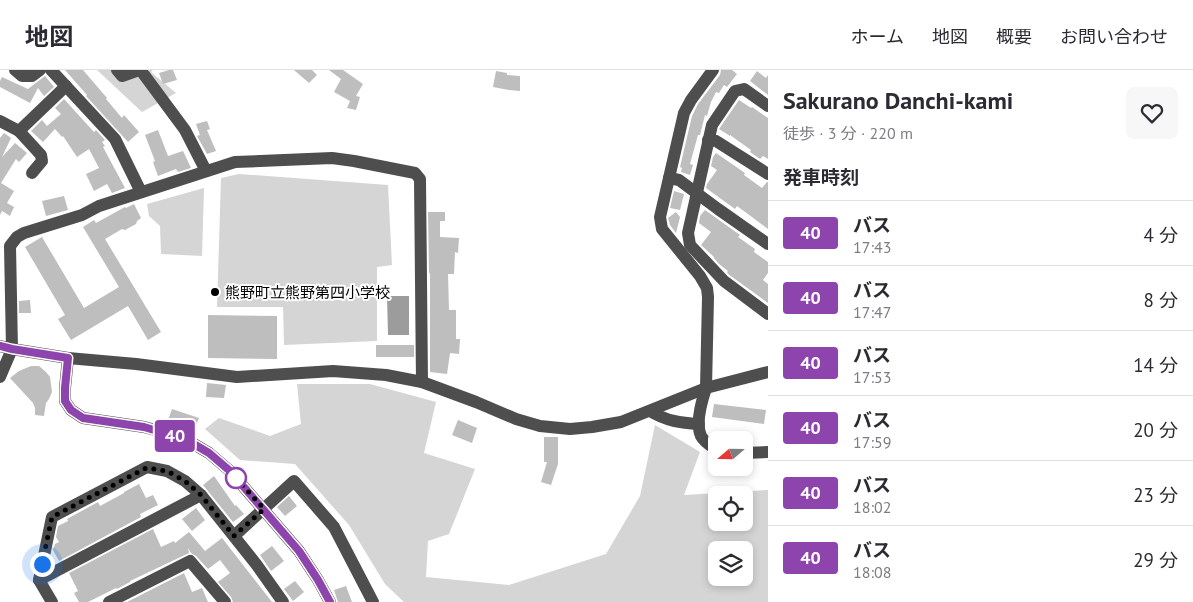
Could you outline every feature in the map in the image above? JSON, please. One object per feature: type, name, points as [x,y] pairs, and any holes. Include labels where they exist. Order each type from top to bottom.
[{"type":"street","points":[[15,70],[22,76],[32,76],[40,70]]},
{"type":"street","points":[[51,70],[115,139],[141,192]]},
{"type":"street","points":[[117,70],[122,76],[141,70],[185,130],[206,171]]},
{"type":"street","points":[[708,443],[701,435],[699,424],[701,401],[706,388],[707,288],[700,276],[662,229],[660,217],[684,114],[691,100],[713,70]]},
{"type":"street","points":[[19,132],[66,86]]},
{"type":"street","points":[[768,106],[744,89],[736,91],[712,125],[688,233],[690,245],[724,281],[768,314]]},
{"type":"street","points":[[0,121],[19,132],[41,156],[42,161],[32,173]]},
{"type":"street","points":[[708,140],[716,141],[768,174]]},
{"type":"street","points":[[0,377],[6,348],[10,246],[17,237],[24,233],[82,215],[100,206],[234,162],[332,158],[415,173],[420,179],[422,382]]},
{"type":"street","points":[[669,178],[679,180],[718,210],[768,244]]},
{"type":"street","points":[[6,348],[68,358],[136,364],[237,377],[333,371],[386,375],[422,382],[516,419],[540,426],[570,429],[622,422],[706,388],[768,372]]},
{"type":"street","points":[[68,358],[65,401],[71,410],[83,418],[144,427],[174,436],[192,443],[209,453],[230,471],[299,551],[330,602]]},
{"type":"street","points":[[650,411],[676,422],[699,424]]},
{"type":"street","points":[[753,453],[768,452]]},
{"type":"street","points":[[52,602],[39,580],[52,517],[146,468],[167,471],[185,481],[201,495],[256,564],[283,602]]},
{"type":"street","points":[[234,536],[294,481],[334,527],[373,602]]},
{"type":"street","points":[[39,580],[201,495]]},
{"type":"street","points":[[110,602],[190,561],[223,602]]},
{"type":"shaded area","points":[[97,70],[153,70],[151,72],[176,93],[142,112]]},
{"type":"shaded area","points":[[239,174],[388,185],[392,265],[377,267],[377,341],[284,345],[283,307],[217,307],[221,178]]},
{"type":"shaded area","points":[[204,188],[202,256],[161,254],[160,226],[149,216],[147,204]]},
{"type":"shaded area","points":[[387,296],[409,296],[409,335],[388,335]]},
{"type":"shaded area","points":[[297,384],[370,384],[436,402],[424,453],[475,469],[449,534],[428,541],[426,577],[509,585],[606,554],[640,496],[655,425],[700,452],[684,495],[708,494],[708,531],[753,531],[753,491],[768,490],[768,602],[404,602],[385,584],[349,525],[295,464],[240,460],[205,429],[219,418],[270,436],[301,424]]},
{"type":"building","points":[[65,70],[83,70],[122,118],[124,115],[139,132],[128,142]]},
{"type":"building","points":[[173,70],[177,80],[163,84],[159,73]]},
{"type":"building","points":[[294,70],[312,70],[317,75],[309,83]]},
{"type":"building","points":[[329,70],[343,70],[363,84],[356,96],[360,97],[356,110],[347,108],[350,101],[334,92],[341,79]]},
{"type":"building","points":[[721,70],[732,70],[737,74],[727,87],[724,85],[719,93],[716,92],[711,102],[707,116],[705,115],[700,135],[698,135],[690,164],[693,165],[690,175],[681,172],[682,168],[680,167],[692,116],[698,104],[720,75]]},
{"type":"building","points":[[496,71],[507,73],[507,75],[520,76],[520,91],[493,87]]},
{"type":"building","points":[[757,71],[766,78],[768,75],[768,95],[750,81]]},
{"type":"building","points":[[45,76],[54,87],[44,96],[38,88],[30,103],[0,87],[2,77],[28,89]]},
{"type":"building","points":[[64,99],[94,132],[96,130],[105,140],[102,142],[105,146],[103,147],[125,188],[112,193],[107,184],[94,191],[86,174],[99,168],[89,149],[77,157],[63,136],[55,129],[43,142],[31,131],[42,120],[47,126],[61,114],[55,108]]},
{"type":"building","points":[[739,100],[768,118],[768,159],[763,156],[760,159],[750,152],[751,150],[719,129]]},
{"type":"building","points":[[207,121],[210,129],[207,130],[216,151],[207,154],[197,136],[200,135],[196,124]]},
{"type":"building","points":[[158,130],[168,156],[183,151],[191,168],[178,172],[176,169],[158,176],[153,162],[155,161],[145,135]]},
{"type":"building","points":[[4,133],[11,138],[2,157],[15,143],[27,153],[19,162],[16,159],[1,183],[14,191],[7,203],[14,207],[10,216],[2,211],[0,215],[0,138]]},
{"type":"building","points":[[716,153],[745,173],[744,175],[762,188],[768,182],[768,229],[737,206],[735,209],[706,188],[717,170],[711,166]]},
{"type":"building","points":[[674,191],[684,194],[680,210],[670,208]]},
{"type":"building","points":[[64,196],[68,210],[46,216],[42,201]]},
{"type":"building","points":[[134,204],[141,218],[136,224],[125,230],[122,229],[105,239],[161,332],[148,340],[128,306],[71,340],[58,319],[65,315],[25,247],[42,237],[84,308],[119,287],[83,227],[94,220],[96,223]]},
{"type":"building","points":[[705,210],[740,235],[738,237],[755,249],[754,252],[768,262],[768,273],[763,280],[768,284],[768,303],[728,274],[728,271],[701,245],[711,232],[699,223],[700,216]]},
{"type":"building","points":[[428,212],[445,212],[445,221],[440,221],[440,237],[459,238],[458,253],[455,252],[454,274],[448,274],[449,310],[456,310],[456,339],[460,339],[459,354],[450,353],[447,374],[430,372]]},
{"type":"building","points":[[676,212],[680,217],[676,233],[670,225],[668,218]]},
{"type":"building","points":[[30,300],[31,313],[19,313],[19,301]]},
{"type":"building","points":[[208,315],[277,316],[277,359],[208,358]]},
{"type":"building","points":[[376,345],[414,345],[414,357],[376,357]]},
{"type":"building","points":[[31,366],[39,366],[50,377],[52,392],[46,403],[44,416],[35,415],[33,403],[10,378],[19,371]]},
{"type":"building","points":[[207,383],[226,385],[224,398],[206,397]]},
{"type":"building","points":[[714,404],[766,410],[764,424],[712,417]]},
{"type":"building","points":[[172,409],[199,418],[194,430],[168,420]]},
{"type":"building","points":[[458,420],[477,428],[472,443],[452,435]]},
{"type":"building","points":[[544,437],[558,437],[558,464],[551,485],[541,482],[547,462],[544,462]]},
{"type":"building","points":[[214,476],[235,506],[244,514],[233,522],[203,485]]},
{"type":"building","points":[[139,484],[146,498],[153,495],[158,505],[140,514],[141,517],[59,561],[53,550],[55,544],[59,542],[56,537],[58,526],[98,502],[100,506]]},
{"type":"building","points":[[289,496],[297,506],[285,516],[277,507]]},
{"type":"building","points":[[196,508],[205,520],[192,531],[182,519]]},
{"type":"building","points":[[153,529],[161,547],[174,541],[175,543],[189,532],[205,551],[222,538],[272,602],[233,602],[218,582],[230,573],[220,560],[208,569],[188,548],[189,553],[117,589],[88,602],[79,602],[74,593],[78,591],[69,573]]},
{"type":"building","points":[[272,546],[284,561],[271,571],[260,555]]},
{"type":"building","points":[[184,573],[192,592],[202,588],[208,602],[127,602]]},
{"type":"building","points":[[295,581],[304,592],[293,601],[284,589]]},
{"type":"building","points":[[346,586],[352,602],[338,602],[334,590]]},
{"type":"bus line","name":"40","points":[[0,346],[68,358],[65,401],[71,410],[83,418],[144,427],[192,443],[209,453],[230,471],[299,551],[330,602]]},
{"type":"place","name":"熊野町立熊野第四小学校","points":[[215,292]]},
{"type":"route","points":[[42,564],[52,517],[146,468],[167,471],[185,481],[201,495],[234,536],[264,509],[236,478]]}]
